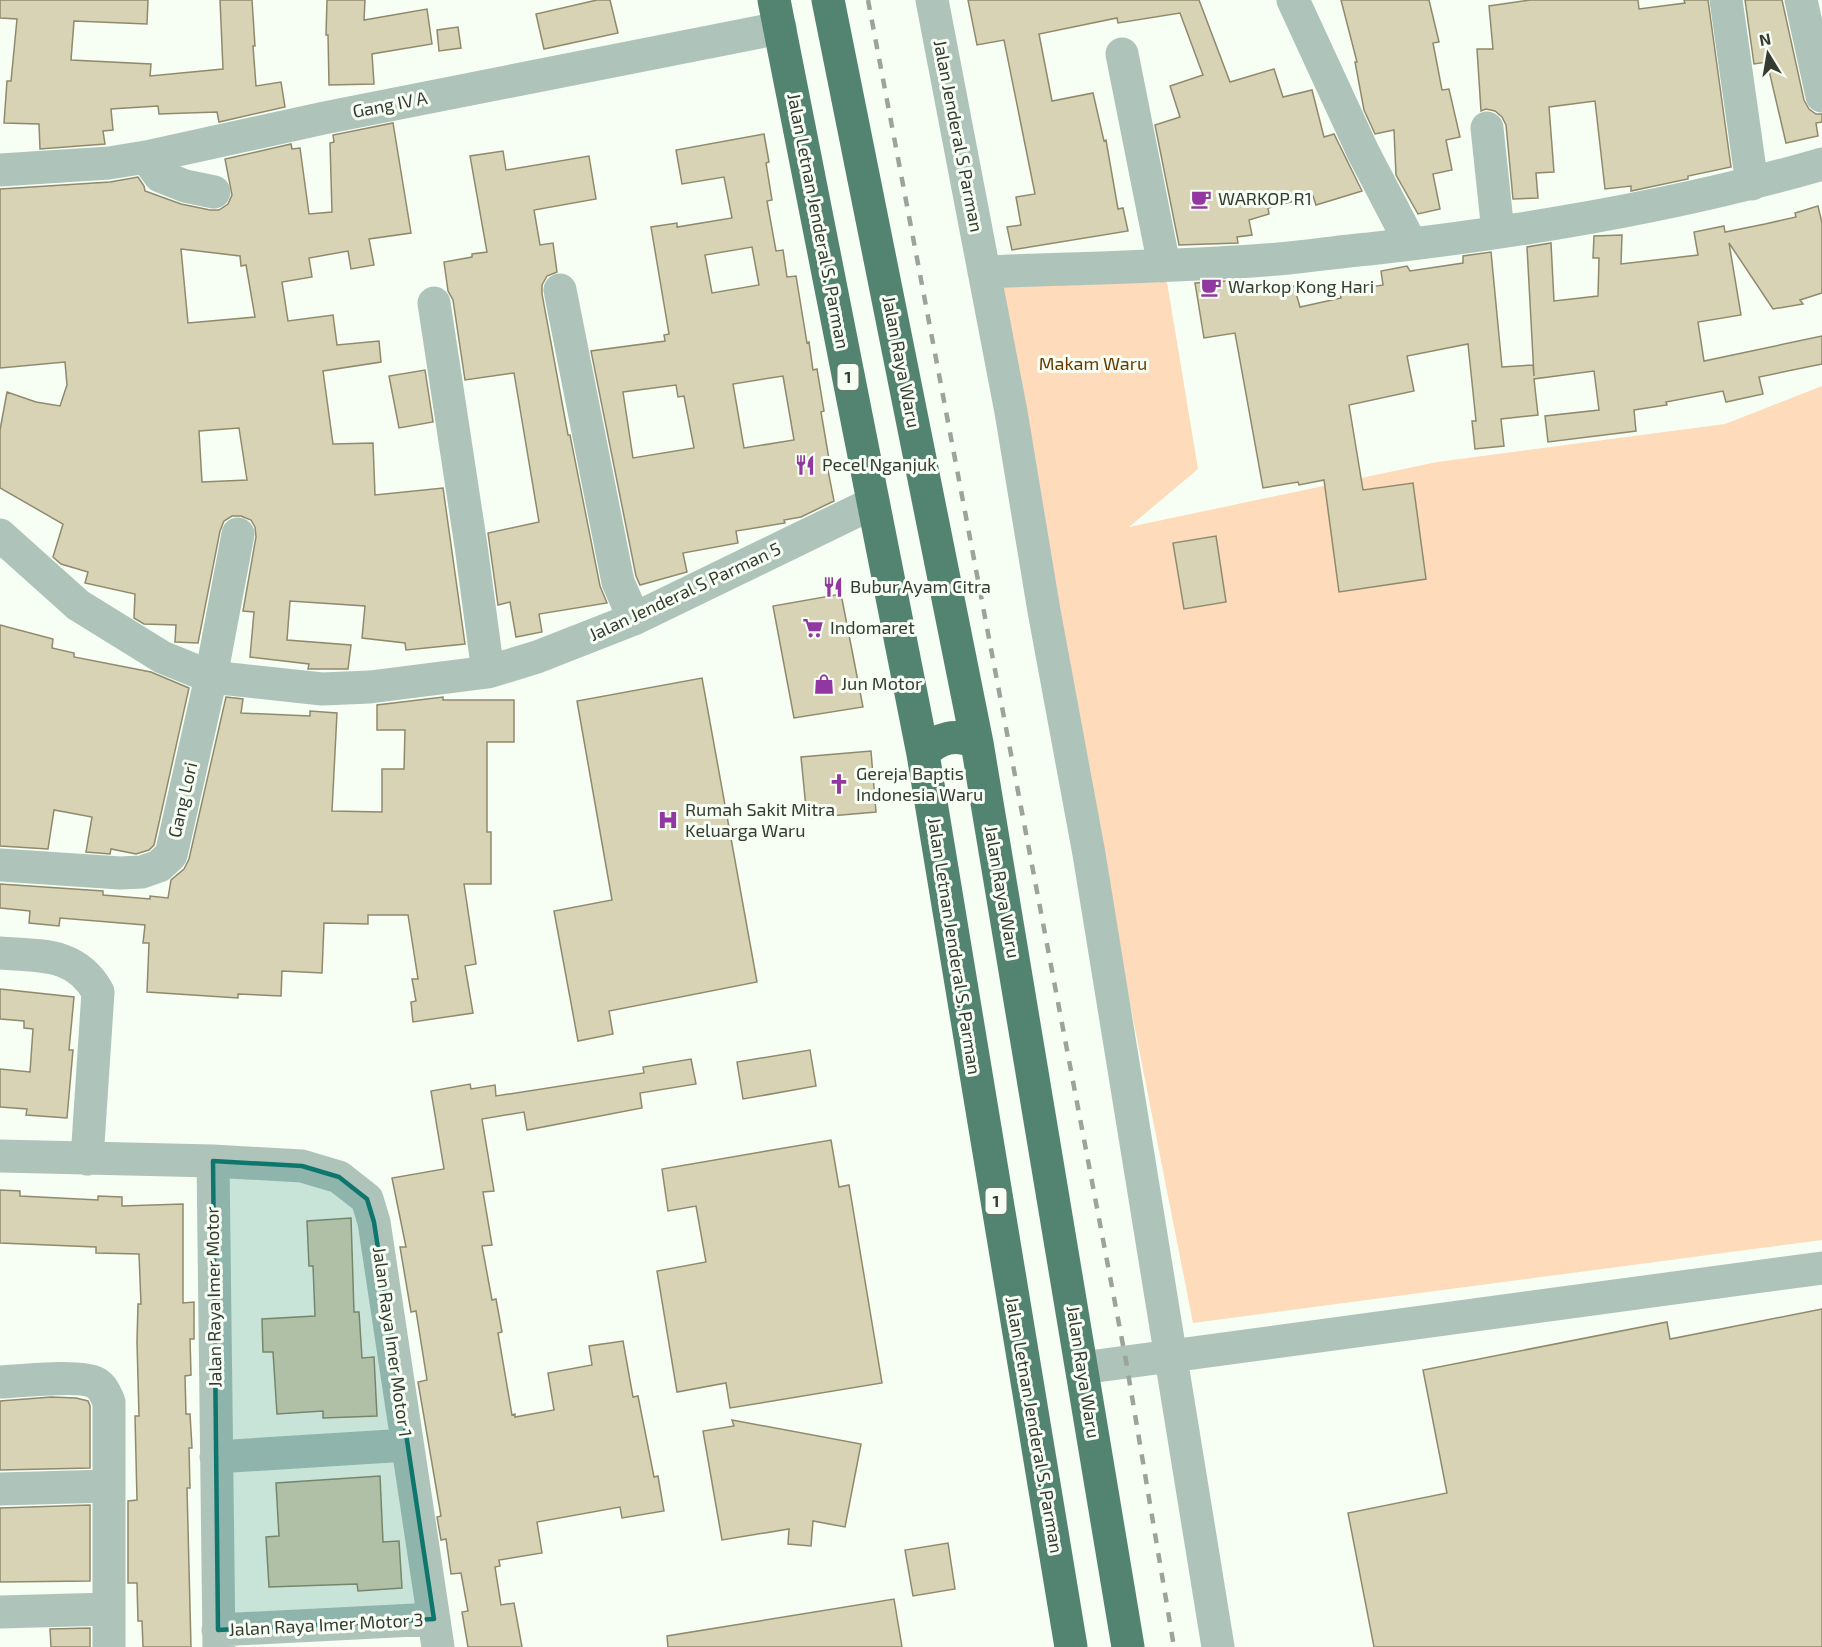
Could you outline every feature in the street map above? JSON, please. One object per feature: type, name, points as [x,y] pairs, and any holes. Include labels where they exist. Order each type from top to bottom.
[{"type":"highway","name":"Jalan Raya Waru","points":[[828,0],[977,743],[1128,1647]]},
{"type":"highway","name":"Jalan Letnan Jenderal S. Parman","points":[[777,14],[923,754],[1071,1647]]},
{"type":"highway","points":[[923,754],[938,741],[948,738],[958,736],[977,743]]},
{"type":"street","name":"Jalan Jenderal S Parman","points":[[932,0],[1011,412],[1044,612],[1089,854],[1218,1647]]},
{"type":"street","points":[[1293,0],[1363,152],[1407,237]]},
{"type":"street","points":[[1726,0],[1752,181]]},
{"type":"street","points":[[1801,0],[1822,96]]},
{"type":"street","name":"Gang IV A","points":[[0,170],[109,163],[146,157],[777,14]]},
{"type":"street","points":[[1122,54],[1162,258]]},
{"type":"street","points":[[1487,128],[1497,224]]},
{"type":"street","points":[[146,157],[160,176],[185,186],[214,192]]},
{"type":"street","points":[[984,271],[1162,258],[1268,260],[1497,224],[1612,215],[1822,164]]},
{"type":"street","points":[[560,290],[618,582],[634,619]]},
{"type":"street","points":[[434,303],[488,672]]},
{"type":"street","name":"Jalan Jenderal S Parman 5","points":[[0,535],[78,605],[162,657],[211,677],[322,689],[370,687],[488,672],[537,657],[634,619],[873,503]]},
{"type":"street","name":"Gang Lori","points":[[0,865],[120,873],[142,872],[159,866],[171,855],[211,677],[238,534]]},
{"type":"street","points":[[0,954],[57,958],[89,977],[98,992],[87,1159]]},
{"type":"street","points":[[0,1156],[213,1161]]},
{"type":"street","name":"Jalan Raya Imer Motor 1","points":[[213,1161],[302,1167],[339,1177],[366,1199],[374,1222],[436,1633]]},
{"type":"street","name":"Jalan Raya Imer Motor","points":[[213,1161],[219,1638]]},
{"type":"street","points":[[1082,1368],[1822,1268]]},
{"type":"street","points":[[0,1382],[81,1378],[95,1382],[110,1402],[109,1647]]},
{"type":"street","points":[[216,1456],[407,1445]]},
{"type":"street","points":[[0,1489],[109,1486]]},
{"type":"street","points":[[0,1612],[109,1609]]},
{"type":"street","name":"Jalan Raya Imer Motor 3","points":[[219,1638],[436,1633]]},
{"type":"highlighted area","points":[[213,1161],[302,1166],[339,1177],[367,1199],[374,1222],[434,1619],[218,1630]]},
{"type":"green space","name":"Makam Waru","points":[[1165,270],[1198,469],[1129,527],[1437,462],[1725,424],[1822,386],[1822,1240],[1193,1323],[986,273]]},
{"type":"building","points":[[0,0],[148,0],[147,24],[74,21],[71,60],[151,64],[150,76],[223,69],[220,0],[252,0],[256,86],[281,82],[285,107],[219,122],[217,112],[159,114],[158,106],[111,109],[113,130],[103,131],[105,144],[40,149],[39,124],[4,123],[7,81],[11,81],[17,19],[0,18]]},
{"type":"building","points":[[327,0],[365,0],[364,20],[427,9],[432,44],[372,54],[374,84],[329,85],[328,35],[326,35]]},
{"type":"building","points":[[597,0],[610,0],[618,33],[544,49],[536,14]]},
{"type":"building","points":[[968,0],[1199,0],[1230,82],[1274,69],[1283,97],[1312,90],[1324,137],[1334,134],[1362,191],[1316,205],[1313,196],[1268,208],[1269,214],[1249,220],[1252,235],[1237,237],[1238,243],[1179,245],[1155,125],[1180,117],[1170,86],[1203,75],[1180,13],[1118,23],[1117,18],[1039,34],[1052,101],[1093,93],[1104,141],[1106,140],[1118,209],[1123,208],[1128,231],[1012,250],[1007,227],[1021,225],[1016,197],[1035,194],[1004,40],[977,45]]},
{"type":"building","points":[[1341,0],[1429,0],[1439,42],[1433,43],[1442,90],[1449,89],[1460,137],[1446,140],[1452,170],[1433,174],[1440,209],[1418,214],[1396,175],[1394,130],[1375,134],[1364,110],[1355,62],[1357,62]]},
{"type":"building","points":[[1530,0],[1638,0],[1639,9],[1685,3],[1684,0],[1708,0],[1731,167],[1631,191],[1631,186],[1605,189],[1595,101],[1549,107],[1554,172],[1536,173],[1538,198],[1513,199],[1506,125],[1495,111],[1486,109],[1481,111],[1477,49],[1493,49],[1489,6]]},
{"type":"building","points":[[1745,0],[1782,0],[1804,100],[1809,109],[1816,114],[1822,114],[1822,122],[1816,123],[1818,136],[1786,143],[1767,62],[1754,64]]},
{"type":"building","points":[[458,27],[461,48],[439,51],[437,30]]},
{"type":"building","points":[[393,123],[411,233],[369,239],[374,265],[351,269],[348,251],[309,258],[312,277],[282,282],[288,321],[333,315],[337,345],[379,341],[381,362],[323,371],[333,444],[373,443],[375,495],[443,488],[465,644],[406,650],[405,643],[362,638],[365,606],[290,601],[287,640],[351,645],[348,669],[308,669],[309,664],[250,657],[254,612],[243,611],[256,537],[255,527],[251,520],[241,516],[232,516],[224,521],[220,531],[198,643],[175,642],[176,625],[144,624],[134,618],[135,594],[85,583],[88,572],[61,564],[53,557],[63,524],[0,488],[0,430],[7,392],[36,402],[60,406],[67,385],[65,362],[0,368],[0,189],[110,182],[138,177],[145,191],[181,204],[219,210],[228,204],[232,195],[225,159],[291,144],[292,149],[300,148],[309,214],[332,212],[330,143],[334,142],[333,135]],"holes":[[[181,249],[240,256],[241,266],[246,265],[255,317],[188,323]],[[239,428],[247,480],[202,482],[199,431]]]},
{"type":"building","points":[[764,134],[772,200],[767,201],[776,251],[783,250],[787,277],[796,276],[813,370],[817,369],[829,459],[826,460],[834,501],[801,517],[784,520],[785,523],[736,531],[738,543],[683,553],[687,572],[640,585],[636,576],[591,351],[665,341],[664,335],[669,334],[651,227],[677,223],[677,227],[732,218],[724,177],[682,184],[676,150]],"holes":[[[752,247],[759,285],[712,293],[705,255]],[[783,376],[794,440],[744,448],[733,384]],[[676,385],[678,397],[684,396],[694,448],[633,458],[623,392]]]},
{"type":"building","points":[[503,151],[506,170],[589,156],[596,199],[534,210],[540,245],[553,243],[557,272],[547,276],[542,285],[542,294],[568,435],[570,435],[600,586],[607,603],[539,614],[542,632],[516,637],[510,602],[498,605],[488,533],[539,522],[514,373],[465,380],[453,300],[448,291],[444,262],[487,252],[470,156]]},
{"type":"building","points":[[1818,206],[1822,223],[1822,293],[1800,300],[1803,304],[1773,309],[1729,243],[1741,315],[1698,322],[1704,361],[1822,336],[1822,364],[1759,377],[1763,394],[1726,402],[1723,391],[1666,402],[1667,405],[1634,410],[1636,431],[1548,442],[1545,416],[1599,410],[1594,371],[1534,379],[1538,415],[1501,419],[1504,446],[1475,449],[1472,421],[1476,421],[1468,344],[1407,356],[1414,391],[1349,405],[1363,490],[1413,483],[1426,579],[1339,592],[1324,480],[1263,488],[1235,333],[1204,338],[1195,283],[1242,280],[1243,292],[1272,287],[1273,291],[1294,286],[1300,307],[1341,298],[1340,292],[1383,285],[1381,271],[1407,266],[1410,271],[1463,263],[1463,256],[1491,252],[1502,367],[1533,365],[1534,376],[1527,247],[1551,243],[1554,301],[1598,296],[1599,258],[1593,258],[1594,236],[1622,235],[1621,264],[1698,255],[1694,232],[1724,226],[1725,232],[1765,224],[1796,217],[1795,213]]},
{"type":"building","points":[[425,370],[433,422],[399,428],[389,376]]},
{"type":"building","points":[[1216,536],[1226,602],[1184,609],[1173,543]]},
{"type":"building","points":[[841,594],[863,707],[794,718],[773,606]]},
{"type":"building","points":[[0,625],[53,639],[52,648],[74,653],[74,657],[151,672],[189,688],[154,845],[149,850],[136,854],[111,849],[110,854],[86,852],[92,817],[54,810],[48,849],[0,846]]},
{"type":"building","points":[[702,678],[757,982],[609,1011],[613,1034],[578,1041],[554,911],[612,900],[577,701]]},
{"type":"building","points":[[226,697],[243,699],[241,713],[310,716],[310,711],[337,713],[332,811],[382,812],[382,769],[404,769],[405,730],[377,730],[377,705],[443,697],[443,700],[514,700],[514,742],[487,742],[487,832],[491,832],[491,884],[464,884],[476,964],[465,966],[473,1013],[413,1022],[411,1002],[416,1001],[412,979],[418,979],[408,915],[368,915],[368,924],[324,923],[322,973],[282,971],[281,996],[238,994],[238,998],[147,992],[149,943],[143,943],[145,925],[60,918],[59,926],[29,923],[30,911],[0,908],[0,884],[103,891],[103,895],[150,899],[150,896],[168,898],[171,880],[184,869],[189,859]]},
{"type":"building","name":"Gereja Baptis Indonesia Waru","points":[[871,751],[876,812],[807,818],[801,757]]},
{"type":"building","points":[[0,989],[74,997],[69,1050],[73,1050],[67,1118],[26,1115],[27,1109],[0,1107],[0,1069],[30,1072],[33,1029],[24,1028],[24,1021],[0,1019]]},
{"type":"building","points":[[810,1050],[816,1086],[743,1099],[737,1062]]},
{"type":"building","points":[[691,1059],[696,1084],[640,1093],[642,1108],[527,1130],[524,1112],[482,1119],[494,1191],[483,1192],[492,1245],[482,1246],[492,1300],[496,1299],[502,1332],[498,1333],[512,1415],[515,1414],[515,1417],[554,1410],[548,1373],[592,1365],[589,1346],[623,1341],[633,1397],[638,1396],[654,1477],[658,1476],[664,1511],[622,1518],[620,1507],[537,1522],[542,1553],[499,1560],[500,1566],[495,1567],[501,1605],[514,1603],[522,1647],[468,1647],[462,1612],[468,1611],[461,1573],[451,1574],[446,1539],[441,1540],[437,1517],[441,1516],[418,1382],[427,1380],[416,1311],[411,1312],[400,1247],[406,1247],[392,1178],[444,1169],[431,1091],[470,1084],[471,1089],[495,1085],[496,1096],[644,1073],[643,1067]]},
{"type":"building","points":[[831,1140],[839,1187],[849,1185],[882,1383],[730,1408],[726,1383],[677,1392],[657,1271],[706,1262],[696,1206],[668,1211],[662,1169]]},
{"type":"building","points":[[0,1190],[20,1191],[20,1196],[98,1200],[98,1196],[122,1197],[122,1206],[183,1204],[183,1303],[194,1302],[194,1339],[190,1339],[191,1375],[185,1376],[186,1414],[190,1414],[192,1448],[189,1448],[190,1488],[187,1488],[191,1647],[143,1647],[142,1621],[138,1621],[137,1583],[128,1583],[128,1501],[137,1500],[135,1416],[139,1416],[137,1342],[138,1304],[141,1304],[139,1254],[96,1253],[96,1247],[0,1243]]},
{"type":"building","points":[[351,1218],[354,1312],[359,1312],[362,1358],[374,1357],[377,1416],[323,1418],[323,1411],[277,1414],[273,1352],[263,1352],[262,1319],[315,1316],[313,1266],[309,1266],[307,1221]]},
{"type":"building","points":[[1822,1309],[1822,1647],[1374,1647],[1348,1513],[1447,1493],[1423,1370],[1667,1322],[1670,1339]]},
{"type":"building","points":[[51,1397],[88,1401],[90,1406],[90,1468],[0,1470],[0,1401]]},
{"type":"building","points":[[732,1420],[861,1444],[845,1527],[813,1521],[811,1546],[788,1544],[789,1529],[722,1540],[703,1431],[734,1426]]},
{"type":"building","points":[[380,1476],[383,1542],[399,1541],[402,1588],[358,1591],[357,1584],[269,1587],[266,1537],[279,1536],[276,1483]]},
{"type":"building","points":[[90,1505],[90,1581],[0,1582],[0,1508]]},
{"type":"building","points":[[948,1543],[955,1589],[913,1596],[905,1550]]},
{"type":"building","points":[[894,1599],[902,1647],[668,1647],[667,1636]]},
{"type":"building","points":[[90,1628],[90,1647],[51,1647],[50,1629]]},
{"type":"railway","points":[[868,0],[1126,1361],[1174,1647]]},
{"type":"place","name":"WARKOP R1","points":[[1201,199]]},
{"type":"place","name":"Warkop Kong Hari","points":[[1211,287]]},
{"type":"place","name":"Pecel Nganjuk","points":[[805,465]]},
{"type":"place","name":"Bubur Ayam Citra","points":[[833,587]]},
{"type":"place","name":"Indomaret","points":[[813,628]]},
{"type":"place","name":"Jun Motor","points":[[824,684]]},
{"type":"place","name":"Gereja Baptis Indonesia Waru","points":[[839,784]]},
{"type":"place","name":"Rumah Sakit Mitra Keluarga Waru","points":[[668,820]]}]
